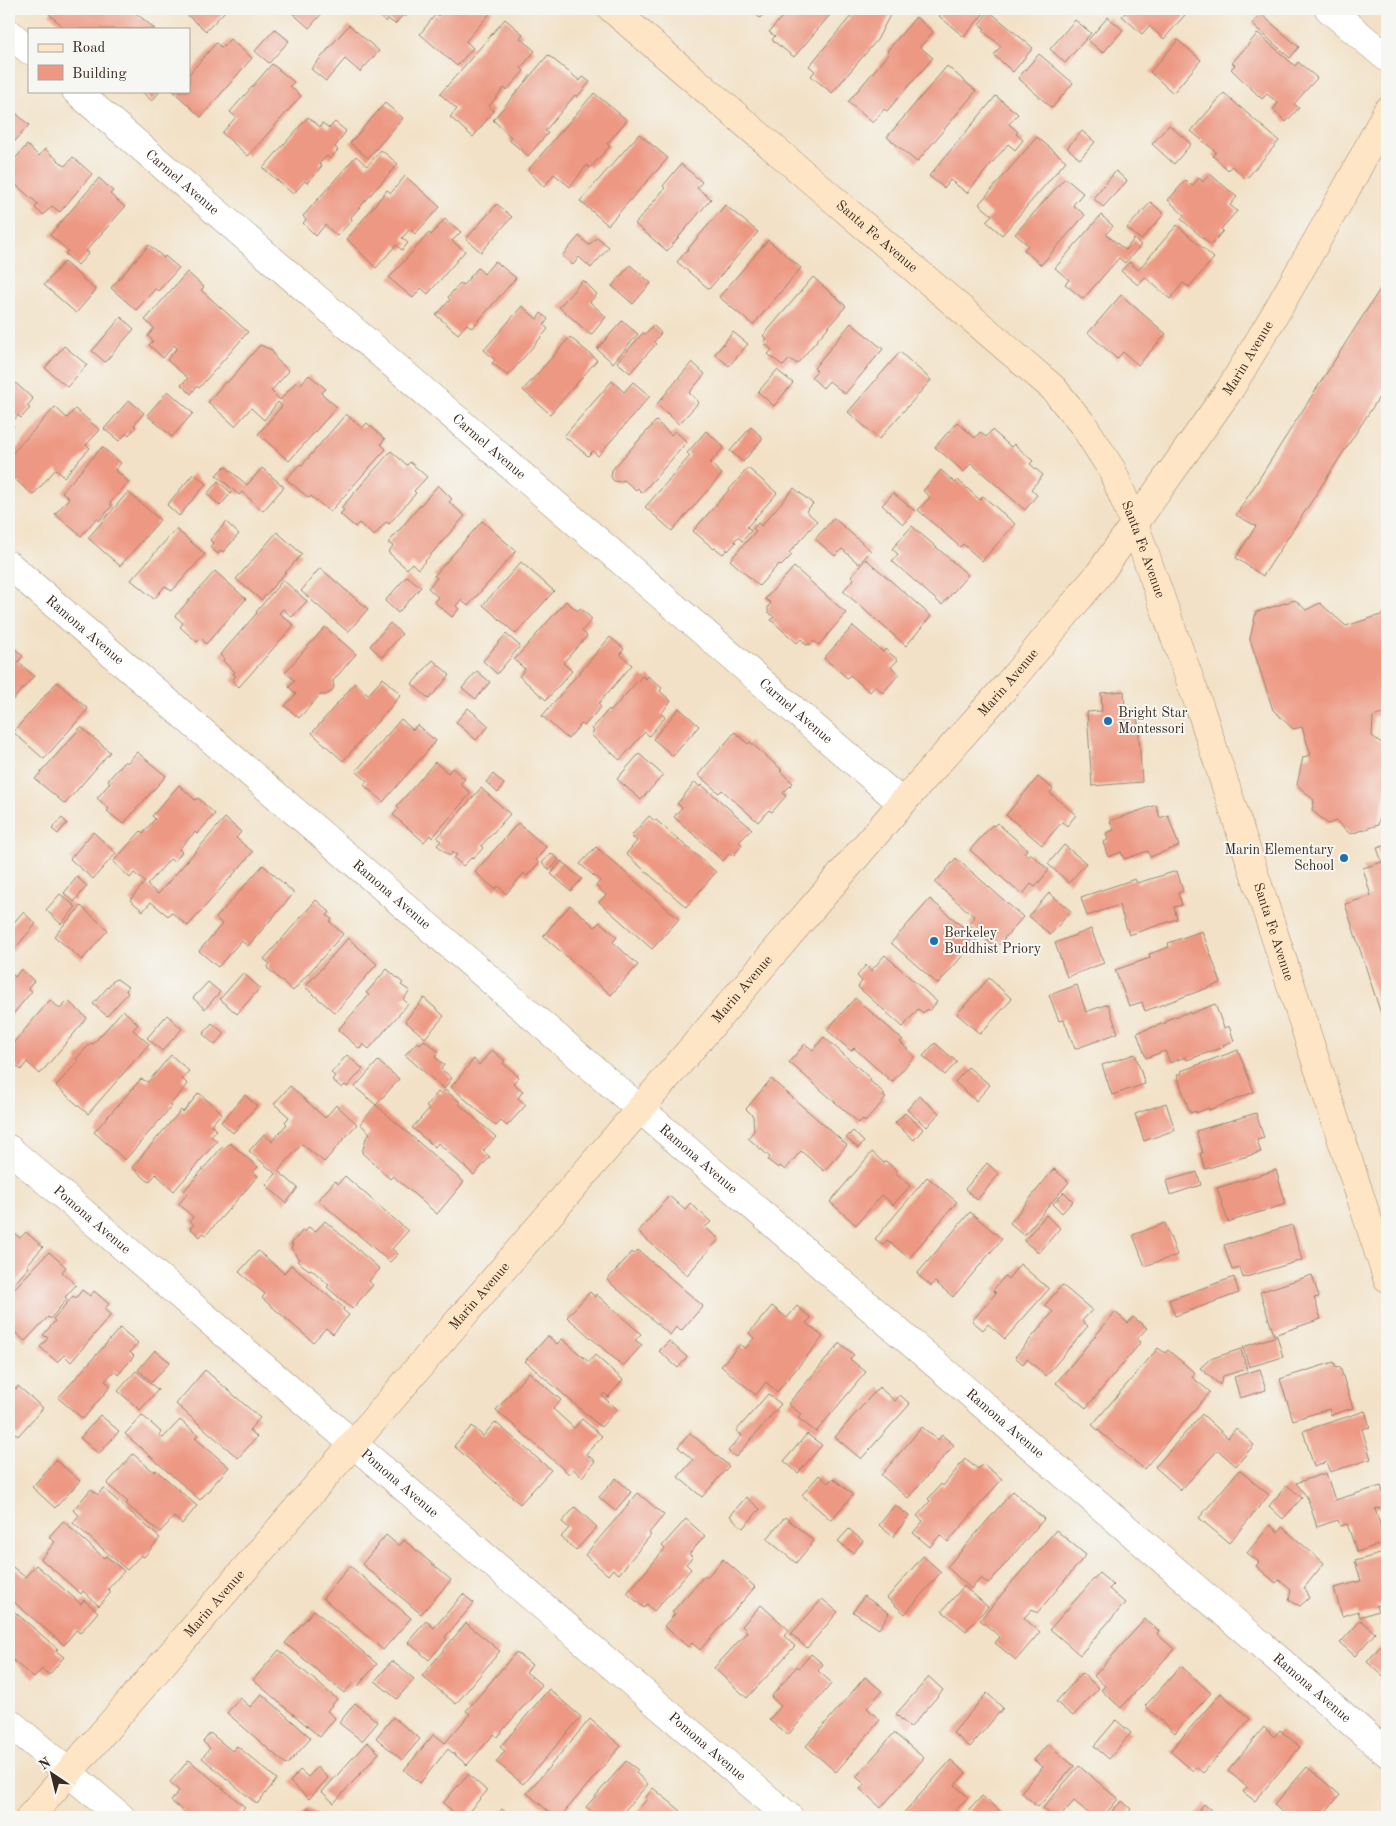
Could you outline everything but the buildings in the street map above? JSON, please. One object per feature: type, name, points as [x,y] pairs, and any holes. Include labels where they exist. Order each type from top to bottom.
[{"type":"main road","name":"Santa Fe Avenue","points":[[612,9],[1053,388],[1084,426],[1112,470],[1134,523],[1197,699],[1387,1278]]},
{"type":"main road","name":"Marin Avenue","points":[[30,1817],[353,1444],[902,803],[1008,684],[1099,574],[1230,388],[1278,309],[1354,175],[1387,111]]},
{"type":"street","points":[[1329,9],[1387,58]]},
{"type":"street","points":[[9,33],[28,49]]},
{"type":"street","name":"Carmel Avenue","points":[[77,92],[902,803]]},
{"type":"street","name":"Ramona Avenue","points":[[9,565],[1387,1753]]},
{"type":"street","name":"Pomona Avenue","points":[[9,1149],[789,1817]]},
{"type":"street","points":[[9,1722],[121,1817]]},
{"type":"place","name":"Bright Star Montessori","points":[[1108,721]]},
{"type":"place","name":"Marin Elementary School","points":[[1344,858]]},
{"type":"place","name":"Berkeley Buddhist Priory","points":[[934,941]]}]
